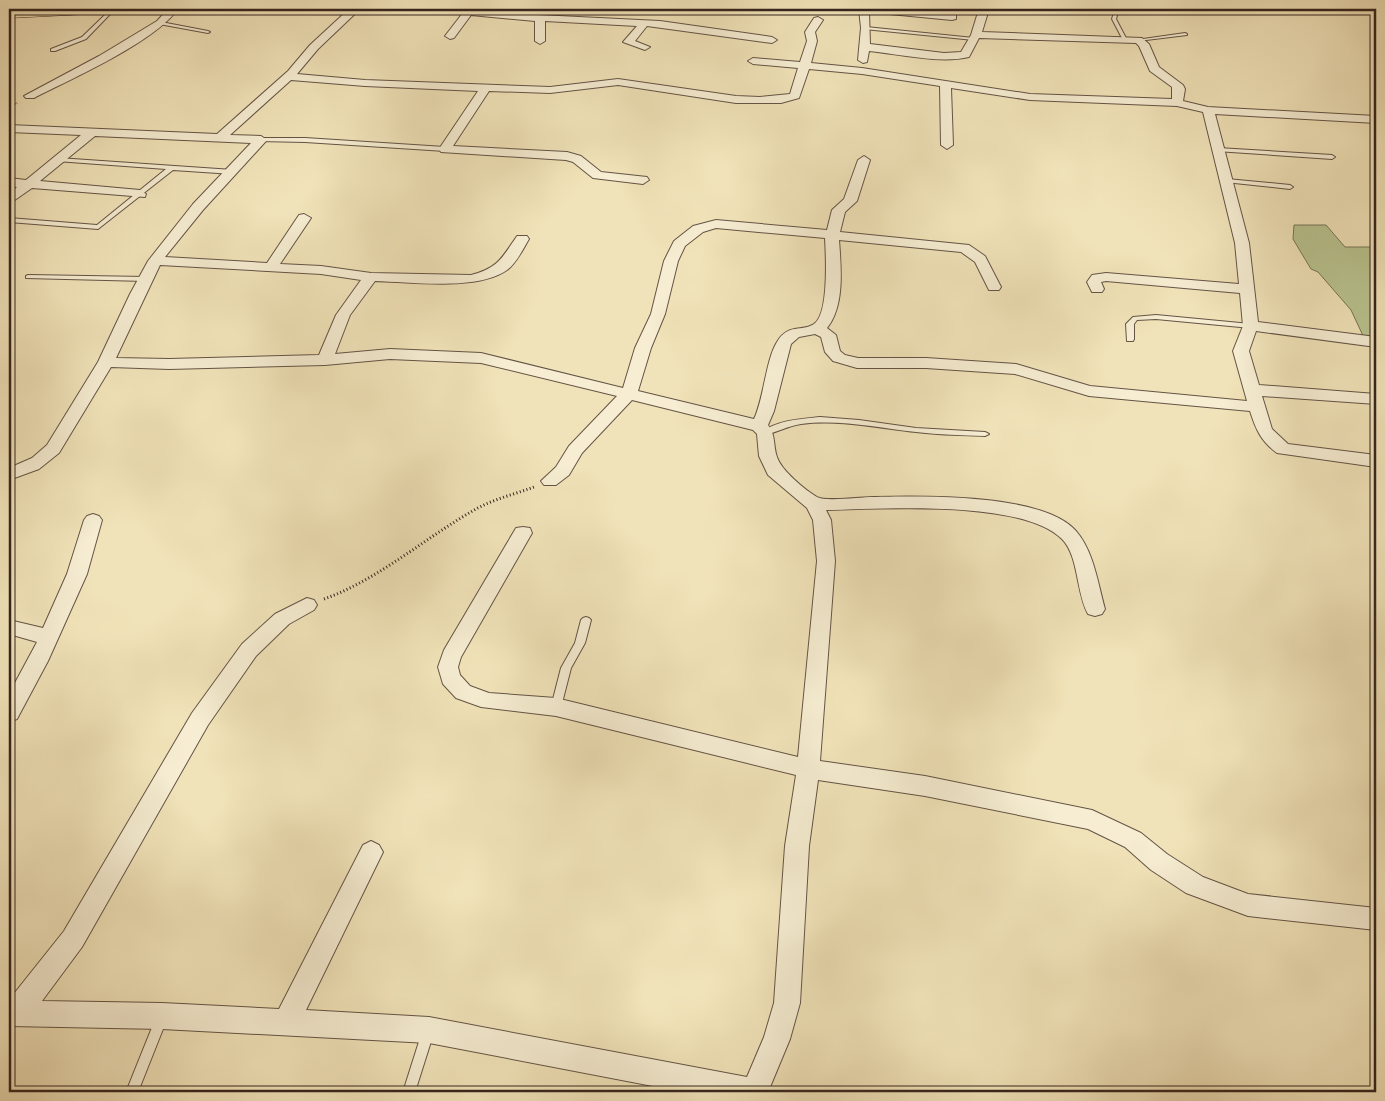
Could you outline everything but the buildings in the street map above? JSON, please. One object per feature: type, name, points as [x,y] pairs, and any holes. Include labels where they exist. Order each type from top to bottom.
[{"type":"main road","points":[[9,14],[109,9]]},
{"type":"street","points":[[30,96],[103,58],[161,23],[174,9]]},
{"type":"street","points":[[220,138],[288,76],[355,9]]},
{"type":"street","points":[[443,9],[538,18],[645,23],[772,40]]},
{"type":"street","points":[[862,71],[866,28],[865,9],[952,17]]},
{"type":"street","points":[[864,47],[956,56],[964,54],[975,37],[984,9]]},
{"type":"street","points":[[450,36],[469,11]]},
{"type":"street","points":[[538,18],[541,23],[540,41]]},
{"type":"street","points":[[288,76],[365,83],[564,90],[588,83],[619,82],[710,96],[778,101],[795,96],[801,80],[802,67],[812,41],[810,32],[818,20]]},
{"type":"street","points":[[645,23],[628,42],[646,47]]},
{"type":"street","points":[[975,37],[1138,40],[1144,44],[1154,69],[1179,88],[1177,103]]},
{"type":"street","points":[[753,61],[862,71],[1030,97],[1177,103],[1208,110],[1376,119]]},
{"type":"street","points":[[945,83],[947,146]]},
{"type":"street","points":[[485,88],[445,149],[566,156],[577,159],[597,175],[643,180]]},
{"type":"street","points":[[1208,110],[1242,243],[1245,289],[1251,326],[1241,351],[1259,407],[1264,430],[1272,442],[1283,450],[1376,461]]},
{"type":"street","points":[[10,128],[93,130],[261,140]]},
{"type":"street","points":[[9,200],[93,130]]},
{"type":"street","points":[[9,474],[24,470],[42,461],[53,450],[106,362],[137,294],[155,261],[198,207],[233,172],[261,140]]},
{"type":"street","points":[[818,329],[828,317],[834,268],[832,235],[839,210],[850,201],[864,160]]},
{"type":"street","points":[[9,182],[140,194]]},
{"type":"street","points":[[271,267],[304,218]]},
{"type":"street","points":[[550,481],[563,471],[575,450],[629,394],[644,348],[658,314],[671,261],[679,244],[698,229],[716,224],[964,248],[975,252],[983,261],[994,287]]},
{"type":"street","points":[[155,261],[321,270],[371,277],[470,279],[491,274],[504,266],[522,239]]},
{"type":"street","points":[[325,360],[343,315],[371,277]]},
{"type":"street","points":[[1097,289],[1094,282],[1097,278],[1106,277],[1245,289]]},
{"type":"street","points":[[1251,326],[1376,342]]},
{"type":"street","points":[[13,1013],[162,1016],[429,1030],[754,1092],[777,1039],[787,1003],[797,846],[808,769],[826,561],[822,520],[814,504],[774,471],[768,456],[762,430],[783,344],[787,337],[798,332],[818,329],[828,335],[833,352],[839,358],[857,363],[926,363],[1016,369],[1089,391],[1259,407]]},
{"type":"street","points":[[106,362],[169,364],[325,360],[390,354],[481,358],[629,394],[762,430]]},
{"type":"street","points":[[1254,390],[1376,399]]},
{"type":"street","points":[[814,504],[937,504],[1007,509],[1047,520],[1068,534],[1076,548],[1095,609]]},
{"type":"street","points":[[9,713],[49,637],[77,574],[93,520]]},
{"type":"street","points":[[523,533],[451,656],[448,667],[450,678],[463,692],[488,701],[556,707],[808,769],[926,786],[1092,820],[1133,840],[1159,862],[1196,885],[1248,905],[1376,920]]},
{"type":"street","points":[[13,1013],[73,939],[200,719],[249,650],[282,619],[307,605]]},
{"type":"street","points":[[9,627],[49,637]]},
{"type":"street","points":[[286,1022],[371,852]]},
{"type":"lane","points":[[53,50],[84,38],[113,9]]},
{"type":"lane","points":[[1117,9],[1114,19],[1125,39]]},
{"type":"lane","points":[[161,23],[208,32]]},
{"type":"lane","points":[[866,28],[975,37]]},
{"type":"lane","points":[[1138,40],[1185,34]]},
{"type":"lane","points":[[261,140],[305,140],[445,149]]},
{"type":"lane","points":[[1218,150],[1332,157]]},
{"type":"lane","points":[[58,160],[233,172]]},
{"type":"lane","points":[[9,220],[98,227],[171,168]]},
{"type":"lane","points":[[1226,182],[1290,187]]},
{"type":"lane","points":[[28,277],[146,279]]},
{"type":"lane","points":[[1130,339],[1130,324],[1135,318],[1144,317],[1251,326]]},
{"type":"lane","points":[[762,430],[780,425],[866,421],[939,432],[985,434]]},
{"type":"lane","points":[[556,707],[566,668],[580,643],[586,620]]},
{"type":"lane","points":[[132,1092],[162,1016]]},
{"type":"lane","points":[[409,1092],[429,1030]]},
{"type":"path","points":[[307,605],[338,594],[478,508],[550,481]]},
{"type":"green space","points":[[1294,225],[1326,225],[1345,247],[1376,247],[1376,340],[1365,340],[1351,310],[1318,272],[1311,269],[1293,239]]}]
